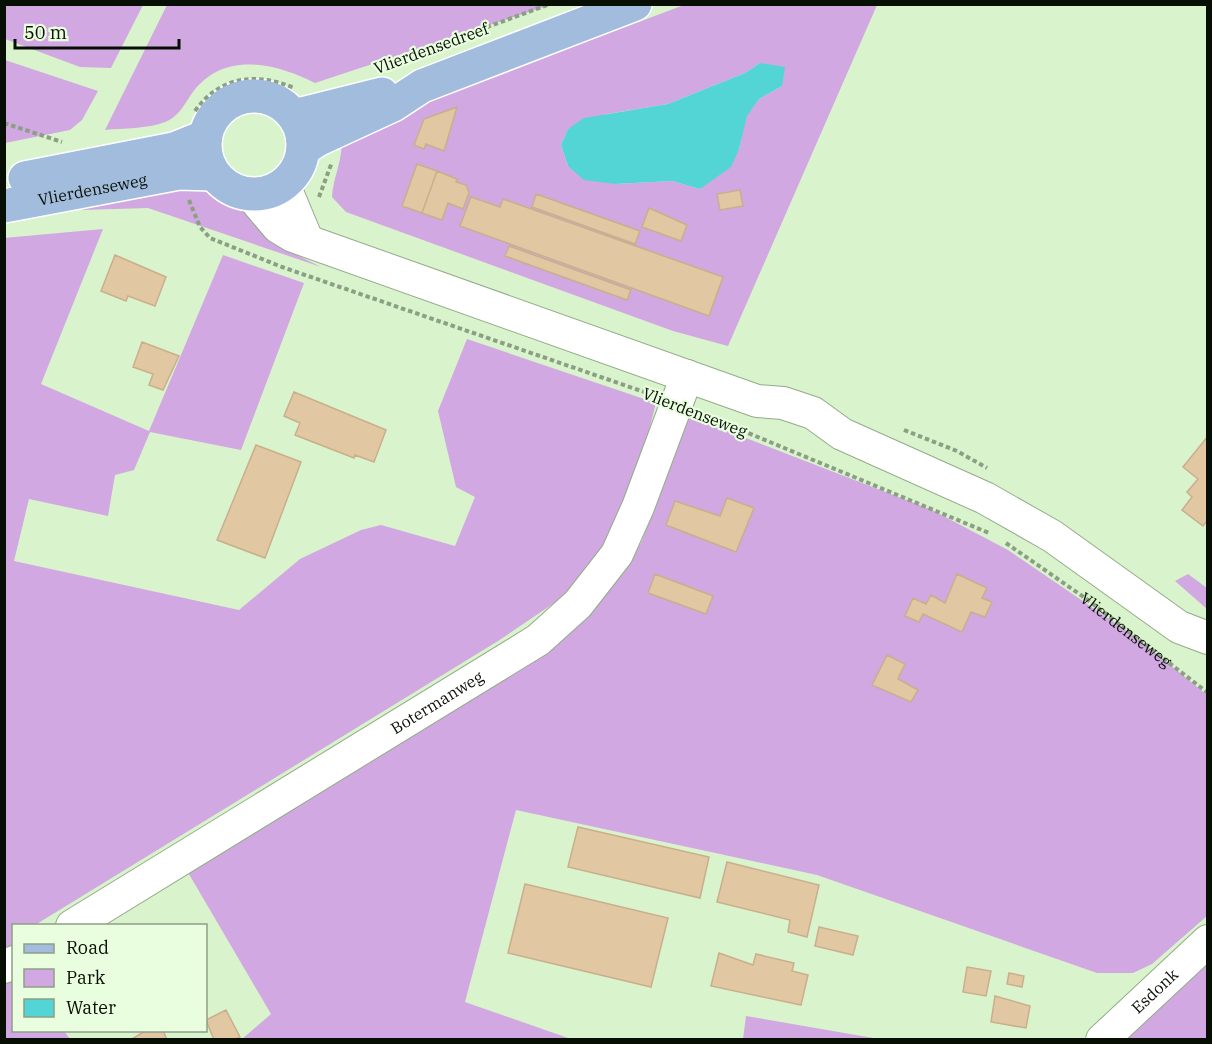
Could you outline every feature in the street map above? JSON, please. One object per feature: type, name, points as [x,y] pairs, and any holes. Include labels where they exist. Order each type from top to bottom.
[{"type":"main road","name":"Vlierdensedreef","points":[[315,112],[392,91],[422,86],[635,4]]},
{"type":"main road","points":[[254,96],[315,112],[300,129],[303,149],[295,173],[284,184],[269,193],[252,195],[230,189],[212,174],[198,126],[231,101],[254,96]]},
{"type":"main road","name":"Vlierdenseweg","points":[[4,182],[174,149],[198,126]]},
{"type":"main road","name":"Vlierdenseweg","points":[[4,206],[179,173],[212,174]]},
{"type":"street","points":[[284,184],[307,240]]},
{"type":"street","name":"Vlierdenseweg","points":[[252,195],[278,227],[293,236],[682,390],[757,401],[781,419],[812,431],[842,434],[986,498],[1052,536],[1179,627],[1208,638]]},
{"type":"street","name":"Botermanweg","points":[[75,924],[538,640],[578,604],[617,554],[682,390]]},
{"type":"street","name":"Vlierdenseweg","points":[[1179,627],[1198,654],[1208,662]]},
{"type":"street","name":"Esdonk","points":[[1102,1040],[1208,941]]},
{"type":"path","name":"Vlierdensedreef","points":[[374,68],[550,4]]},
{"type":"path","points":[[198,126],[210,94],[226,83],[246,78],[266,79],[301,91],[315,112],[333,161],[319,195],[319,203]]},
{"type":"path","points":[[4,123],[67,144]]},
{"type":"path","name":"Vlierdenseweg","points":[[179,173],[200,227],[210,238],[282,267],[682,390],[996,536]]},
{"type":"path","name":"Vlierdenseweg","points":[[1005,542],[1088,600],[1208,693]]},
{"type":"green space","points":[[167,4],[550,5],[315,83],[269,66],[238,65],[223,69],[209,76],[196,88],[179,112],[171,119],[151,126],[105,130]]},
{"type":"green space","points":[[4,5],[143,5],[111,68],[80,67],[5,39]]},
{"type":"green space","points":[[684,5],[877,5],[728,346],[673,331],[346,212],[332,197],[341,153],[341,137],[383,118]],"holes":[[[760,63],[782,86],[759,99],[746,116],[739,149],[700,189],[672,181],[615,184],[568,166],[561,145],[568,129],[607,114],[668,104],[745,73]]]},
{"type":"green space","points":[[5,60],[98,91],[82,120],[70,130],[5,143]]},
{"type":"green space","points":[[154,187],[212,188],[226,200],[248,207],[293,253],[321,267],[148,208],[81,210]]},
{"type":"green space","points":[[103,229],[41,384],[149,431],[223,255],[304,283],[241,450],[150,432],[134,470],[115,475],[108,516],[29,499],[14,561],[239,610],[300,559],[361,530],[381,525],[455,546],[475,497],[456,487],[438,411],[467,339],[656,403],[645,446],[607,550],[593,568],[563,597],[498,641],[37,924],[12,924],[12,1032],[65,1032],[70,1039],[5,1039],[4,238]]},
{"type":"green space","points":[[689,416],[932,510],[1008,550],[1137,638],[1207,695],[1207,916],[1152,964],[1133,973],[1097,973],[817,875],[516,810],[465,1002],[571,1039],[242,1039],[271,1014],[186,869],[577,621],[608,592],[641,543]]},
{"type":"green space","points":[[1188,574],[1207,588],[1207,609],[1175,581]]},
{"type":"green space","points":[[1207,960],[1207,1039],[1121,1040]]},
{"type":"green space","points":[[746,1016],[879,1039],[743,1039]]},
{"type":"water","points":[[760,63],[785,67],[782,86],[759,99],[747,116],[739,149],[731,167],[700,189],[672,181],[615,184],[584,180],[568,166],[561,145],[568,129],[584,118],[668,104],[745,73]]},
{"type":"building","points":[[457,107],[444,151],[426,144],[424,149],[414,145],[424,119]]},
{"type":"building","points":[[417,164],[437,171],[422,213],[402,206]]},
{"type":"building","points":[[437,171],[466,185],[469,193],[463,209],[448,203],[442,220],[422,213]]},
{"type":"building","points":[[740,190],[743,206],[720,210],[717,194]]},
{"type":"building","points":[[536,194],[640,231],[635,244],[532,207]]},
{"type":"building","points":[[471,197],[500,207],[503,199],[723,277],[709,316],[460,226]]},
{"type":"building","points":[[649,208],[687,225],[681,241],[642,227]]},
{"type":"building","points":[[509,246],[631,290],[627,300],[505,256]]},
{"type":"building","points":[[115,255],[166,277],[155,306],[128,296],[126,301],[101,291]]},
{"type":"building","points":[[142,342],[179,356],[163,390],[149,385],[153,374],[133,367]]},
{"type":"building","points":[[294,392],[386,430],[374,462],[355,455],[354,458],[295,435],[300,423],[284,416]]},
{"type":"building","points":[[1208,436],[1208,520],[1203,526],[1182,510],[1192,497],[1187,492],[1198,479],[1183,467]]},
{"type":"building","points":[[256,445],[301,462],[265,558],[217,540]]},
{"type":"building","points":[[727,498],[754,508],[736,552],[666,525],[675,501],[720,516]]},
{"type":"building","points":[[655,574],[713,596],[706,614],[648,593]]},
{"type":"building","points":[[957,574],[987,588],[982,598],[992,602],[985,617],[971,612],[962,632],[923,614],[919,622],[905,616],[913,598],[926,604],[931,595],[945,603]]},
{"type":"building","points":[[887,655],[905,664],[898,679],[918,690],[911,702],[872,685]]},
{"type":"building","points":[[578,827],[709,857],[700,898],[568,867]]},
{"type":"building","points":[[727,862],[819,885],[807,937],[788,932],[790,920],[717,902]]},
{"type":"building","points":[[525,884],[668,918],[651,987],[508,953]]},
{"type":"building","points":[[819,927],[858,936],[853,955],[815,946]]},
{"type":"building","points":[[719,953],[753,965],[756,954],[794,963],[792,971],[808,975],[801,1005],[711,986]]},
{"type":"building","points":[[967,967],[991,971],[986,996],[963,992]]},
{"type":"building","points":[[1009,973],[1024,976],[1022,987],[1007,984]]},
{"type":"building","points":[[995,996],[1030,1006],[1026,1028],[991,1022]]},
{"type":"building","points":[[226,1010],[240,1037],[234,1040],[214,1040],[207,1020]]},
{"type":"building","points":[[144,1032],[164,1032],[167,1040],[130,1040]]}]
